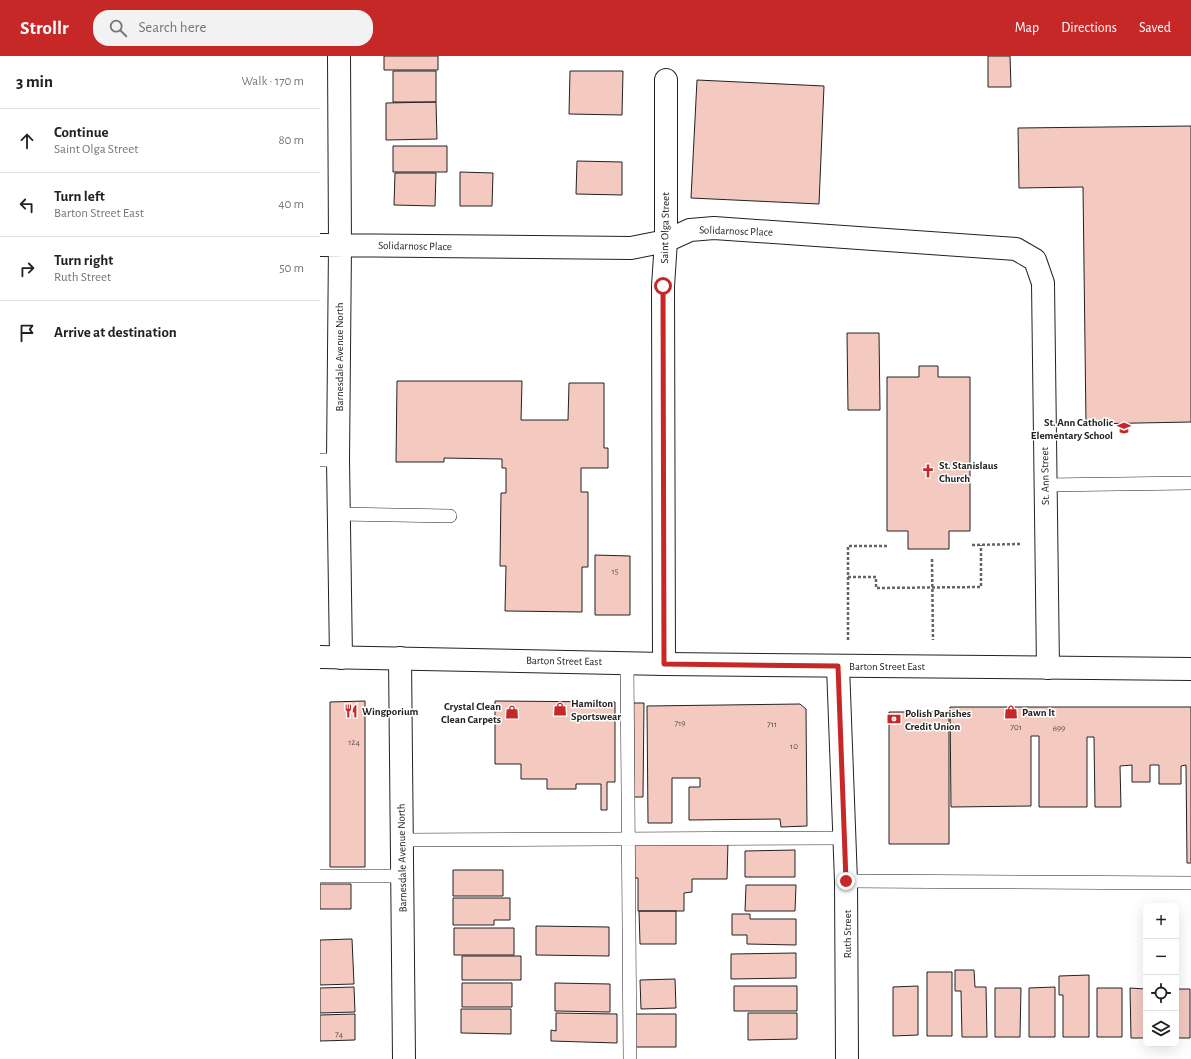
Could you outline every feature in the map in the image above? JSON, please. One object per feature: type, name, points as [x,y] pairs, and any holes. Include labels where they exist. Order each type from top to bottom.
[{"type":"street","name":"Barnesdale Avenue North","points":[[339,56],[330,245],[329,460],[339,514],[342,658]]},
{"type":"street","name":"Saint Olga Street","points":[[664,664],[663,286],[666,241],[666,80]]},
{"type":"street","name":"Solidarnosc Place","points":[[330,245],[631,248],[666,241],[690,230],[714,228],[1016,249],[1035,260],[1043,283]]},
{"type":"street","name":"St. Ann Street","points":[[1043,283],[1048,668]]},
{"type":"street","name":"Barton Street East","points":[[320,657],[664,664],[1191,669]]},
{"type":"street","name":"Barnesdale Avenue North","points":[[400,658],[404,1059]]},
{"type":"street","name":"Ruth Street","points":[[838,666],[845,838],[848,1059]]},
{"type":"lane","points":[[1045,485],[1191,483]]},
{"type":"lane","points":[[339,514],[450,516]]},
{"type":"lane","points":[[627,663],[627,839],[630,1059]]},
{"type":"lane","points":[[402,840],[845,838]]},
{"type":"lane","points":[[320,876],[402,876]]},
{"type":"lane","points":[[846,881],[1191,883]]},
{"type":"path","points":[[972,545],[1046,543]]},
{"type":"path","points":[[848,577],[876,577],[876,588],[981,587],[981,545]]},
{"type":"path","points":[[848,621],[848,546],[887,546]]},
{"type":"path","points":[[932,559],[933,622]]},
{"type":"building","points":[[384,56],[438,56],[438,70],[384,70]]},
{"type":"building","points":[[988,56],[1010,56],[1011,87],[988,87]]},
{"type":"building","points":[[393,71],[436,71],[436,102],[393,102]]},
{"type":"building","points":[[570,71],[623,71],[622,115],[569,114]]},
{"type":"building","points":[[697,80],[824,86],[819,204],[691,198]]},
{"type":"building","points":[[436,102],[437,139],[386,140],[386,103]]},
{"type":"building","points":[[1191,126],[1191,422],[1086,424],[1083,187],[1019,188],[1018,128]]},
{"type":"building","points":[[393,146],[447,146],[447,172],[393,172]]},
{"type":"building","points":[[577,161],[622,162],[622,195],[576,194]]},
{"type":"building","points":[[460,172],[493,173],[492,206],[460,206]]},
{"type":"building","points":[[395,173],[436,173],[435,206],[394,205]]},
{"type":"building","points":[[847,333],[879,333],[880,410],[848,410]]},
{"type":"building","name":"St. Stanislaus Church","points":[[919,366],[938,366],[938,377],[970,377],[970,531],[949,531],[949,549],[908,549],[908,531],[887,531],[887,377],[919,377]]},
{"type":"building","points":[[397,381],[522,381],[521,420],[568,420],[569,383],[604,383],[604,448],[608,448],[608,468],[581,468],[581,492],[588,492],[588,567],[582,567],[582,612],[505,611],[506,566],[500,566],[501,493],[506,493],[506,468],[502,468],[502,459],[444,458],[444,462],[396,462]]},
{"type":"building","points":[[595,555],[630,556],[630,615],[595,615]]},
{"type":"building","points":[[365,701],[365,867],[330,867],[330,702]]},
{"type":"building","points":[[495,701],[615,702],[615,782],[607,782],[607,810],[601,810],[601,784],[576,784],[576,789],[547,789],[547,779],[521,779],[521,764],[495,764]]},
{"type":"building","points":[[631,703],[644,703],[643,797],[630,797]]},
{"type":"building","points":[[800,704],[806,709],[807,826],[781,827],[780,819],[689,820],[689,787],[700,787],[700,778],[672,778],[672,823],[648,823],[647,706]]},
{"type":"building","points":[[950,707],[1191,707],[1191,863],[1187,863],[1186,765],[1181,766],[1181,784],[1159,784],[1159,765],[1150,765],[1150,782],[1132,782],[1132,765],[1120,766],[1121,807],[1095,807],[1094,737],[1087,737],[1087,807],[1039,807],[1039,736],[1031,736],[1031,806],[951,807]]},
{"type":"building","points":[[889,712],[949,712],[949,844],[889,844]]},
{"type":"building","points":[[633,841],[728,842],[727,879],[692,879],[692,892],[684,893],[684,911],[638,911],[638,878],[633,878]]},
{"type":"building","points":[[795,850],[795,877],[745,877],[745,851]]},
{"type":"building","points":[[453,870],[503,870],[503,896],[453,896]]},
{"type":"building","points":[[320,884],[351,884],[351,909],[320,909]]},
{"type":"building","points":[[746,885],[796,885],[795,911],[745,911]]},
{"type":"building","points":[[453,898],[510,898],[510,920],[494,920],[494,925],[453,925]]},
{"type":"building","points":[[639,911],[676,911],[676,944],[640,944]]},
{"type":"building","points":[[732,914],[750,914],[750,919],[796,919],[796,945],[747,944],[747,935],[732,935]]},
{"type":"building","points":[[536,926],[609,927],[609,956],[536,955]]},
{"type":"building","points":[[454,928],[514,928],[514,955],[454,955]]},
{"type":"building","points":[[352,939],[354,984],[320,985],[320,940]]},
{"type":"building","points":[[796,953],[796,978],[731,979],[731,954]]},
{"type":"building","points":[[462,956],[521,956],[521,980],[462,980]]},
{"type":"building","points":[[955,970],[974,970],[975,987],[986,987],[987,1037],[962,1037],[961,991],[955,991]]},
{"type":"building","points":[[927,972],[952,972],[952,1036],[927,1036]]},
{"type":"building","points":[[1089,975],[1089,1037],[1063,1037],[1063,995],[1059,995],[1059,976]]},
{"type":"building","points":[[675,979],[676,1008],[641,1009],[640,980]]},
{"type":"building","points":[[462,983],[512,983],[512,1007],[462,1007]]},
{"type":"building","points":[[555,983],[610,984],[610,1012],[555,1011]]},
{"type":"building","points":[[734,986],[797,986],[797,1011],[734,1011]]},
{"type":"building","points":[[918,986],[918,1035],[893,1036],[893,987]]},
{"type":"building","points":[[354,987],[355,1012],[320,1013],[320,988]]},
{"type":"building","points":[[1055,987],[1055,1037],[1029,1037],[1029,988]]},
{"type":"building","points":[[995,988],[1021,988],[1020,1037],[995,1037]]},
{"type":"building","points":[[1097,988],[1122,988],[1122,1037],[1097,1037]]},
{"type":"building","points":[[1130,988],[1143,989],[1143,1038],[1131,1038]]},
{"type":"building","points":[[1179,989],[1190,989],[1190,1038],[1179,1038]]},
{"type":"building","points":[[461,1009],[511,1009],[511,1034],[461,1033]]},
{"type":"building","points":[[556,1013],[617,1014],[617,1043],[551,1041],[551,1030],[556,1031]]},
{"type":"building","points":[[748,1013],[797,1013],[797,1039],[748,1040]]},
{"type":"building","points":[[355,1014],[355,1040],[320,1041],[320,1015]]},
{"type":"building","points":[[635,1014],[676,1014],[676,1047],[635,1047]]},
{"type":"place","name":"St. Ann Catholic Elementary School","points":[[1124,428]]},
{"type":"place","name":"St. Stanislaus Church","points":[[928,471]]},
{"type":"place","name":"Hamilton Sportswear","points":[[560,709]]},
{"type":"place","name":"Wingporium","points":[[351,711]]},
{"type":"place","name":"Crystal Clean Clean Carpets","points":[[512,712]]},
{"type":"place","name":"Pawn It","points":[[1011,712]]},
{"type":"place","name":"Polish Parishes Credit Union","points":[[894,719]]},
{"type":"route","points":[[663,286],[664,664],[838,666],[846,881]]}]
